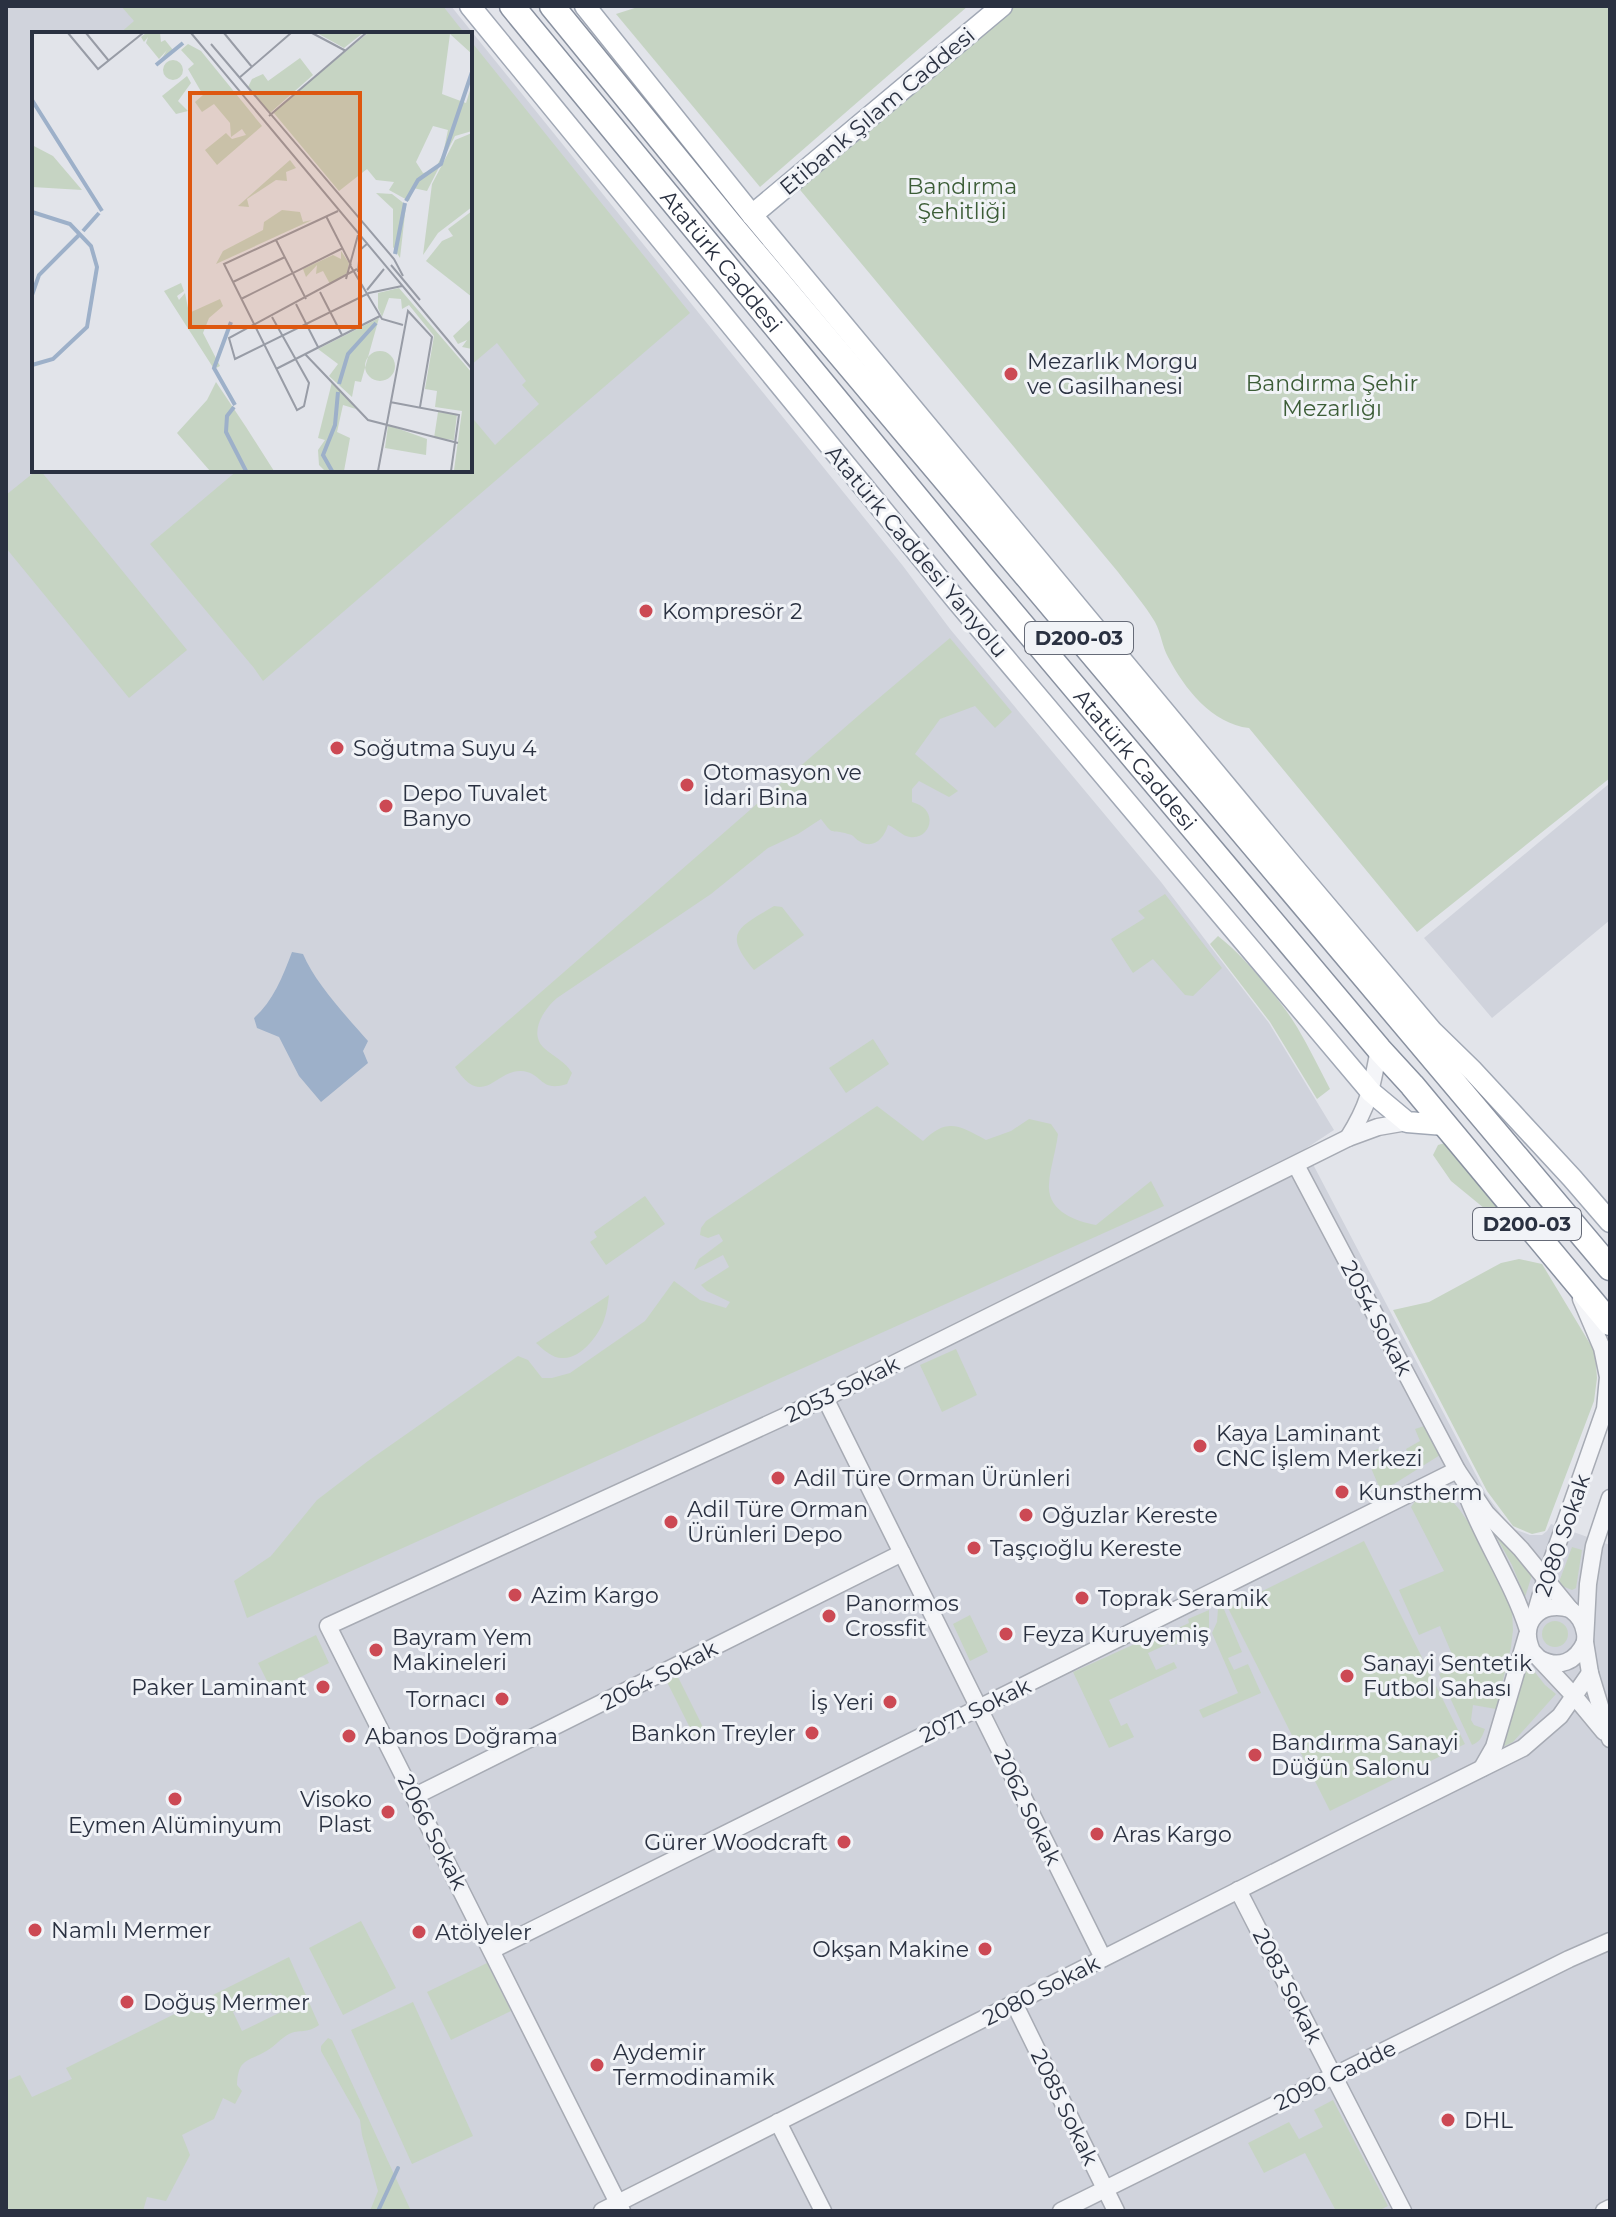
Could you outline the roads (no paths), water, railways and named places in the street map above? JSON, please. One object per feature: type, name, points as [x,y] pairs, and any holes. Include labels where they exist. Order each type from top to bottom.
[{"type":"highway","name":"Atatürk Caddesi","points":[[512,6],[991,588],[1610,1323]]},
{"type":"highway","name":"Atatürk Caddesi","points":[[552,6],[729,223],[1610,1268]]},
{"type":"main road","name":"Atatürk Caddesi Yanyolu","points":[[470,6],[957,601],[1371,1092],[1407,1122]]},
{"type":"main road","points":[[585,6],[752,215],[1432,1031],[1483,1082],[1610,1222]]},
{"type":"main road","name":"Etibank Şılam Caddesi","points":[[752,215],[1002,6]]},
{"type":"main road","points":[[1407,1122],[1444,1125]]},
{"type":"street","points":[[1348,1138],[1364,1112],[1371,1092],[1379,1049]]},
{"type":"street","name":"2053 Sokak","points":[[328,1626],[825,1398],[1348,1138],[1378,1127],[1407,1122]]},
{"type":"street","name":"2054 Sokak","points":[[1296,1165],[1457,1470],[1486,1513],[1521,1549],[1583,1623],[1590,1673],[1610,1739]]},
{"type":"street","name":"2080 Sokak","points":[[1481,1769],[1494,1747],[1545,1580],[1605,1409],[1608,1377],[1602,1348],[1568,1273]]},
{"type":"street","name":"2062 Sokak","points":[[825,1398],[1103,1958]]},
{"type":"street","name":"2054 Sokak","points":[[1457,1470],[1474,1514],[1530,1626],[1532,1651],[1610,1739]]},
{"type":"street","name":"2071 Sokak","points":[[492,1950],[1457,1470]]},
{"type":"street","name":"2080 Sokak","points":[[1585,1638],[1594,1546],[1610,1498]]},
{"type":"street","points":[[1521,1549],[1537,1552],[1559,1541]]},
{"type":"street","name":"2064 Sokak","points":[[415,1796],[902,1553]]},
{"type":"street","points":[[1530,1626],[1551,1606],[1570,1609]]},
{"type":"street","name":"2066 Sokak","points":[[328,1626],[620,2207]]},
{"type":"street","points":[[1538,1658],[1547,1663],[1566,1663],[1581,1651],[1585,1638]]},
{"type":"street","name":"2080 Sokak","points":[[602,2211],[620,2207],[778,2122],[1523,1748],[1560,1716],[1590,1673]]},
{"type":"street","name":"2083 Sokak","points":[[1238,1890],[1403,2211]]},
{"type":"street","name":"2090 Cadde","points":[[1061,2211],[1610,1941]]},
{"type":"street","name":"2085 Sokak","points":[[1014,2003],[1116,2211]]},
{"type":"street","points":[[778,2122],[823,2211]]},
{"type":"street","points":[[1604,2211],[1610,2208]]},
{"type":"water","points":[[292,952],[303,954],[323,988],[368,1041],[363,1051],[368,1063],[321,1102],[299,1076],[279,1037],[257,1028],[254,1018],[272,996]]},
{"type":"waterway","points":[[378,2211],[398,2168]]},
{"type":"place","name":"Mezarlık Morgu ve Gasilhanesi","points":[[1011,374]]},
{"type":"place","name":"Kompresör 2","points":[[646,611]]},
{"type":"place","name":"Soğutma Suyu 4","points":[[337,748]]},
{"type":"place","name":"Otomasyon ve İdari Bina","points":[[687,785]]},
{"type":"place","name":"Depo Tuvalet Banyo","points":[[386,806]]},
{"type":"place","name":"Kaya Laminant CNC İşlem Merkezi","points":[[1200,1446]]},
{"type":"place","name":"Adil Türe Orman Ürünleri","points":[[778,1478]]},
{"type":"place","name":"Kunstherm","points":[[1342,1492]]},
{"type":"place","name":"Oğuzlar Kereste","points":[[1026,1515]]},
{"type":"place","name":"Adil Türe Orman Ürünleri Depo","points":[[671,1522]]},
{"type":"place","name":"Taşçıoğlu Kereste","points":[[974,1548]]},
{"type":"place","name":"Azim Kargo","points":[[515,1595]]},
{"type":"place","name":"Toprak Seramik","points":[[1082,1598]]},
{"type":"place","name":"Panormos Crossfit","points":[[829,1616]]},
{"type":"place","name":"Feyza Kuruyemiş","points":[[1006,1634]]},
{"type":"place","name":"Bayram Yem Makineleri","points":[[376,1650]]},
{"type":"place","name":"Sanayi Sentetik Futbol Sahası","points":[[1347,1676]]},
{"type":"place","name":"Paker Laminant","points":[[323,1687]]},
{"type":"place","name":"Tornacı","points":[[502,1699]]},
{"type":"place","name":"İş Yeri","points":[[890,1702]]},
{"type":"place","name":"Bankon Treyler","points":[[812,1733]]},
{"type":"place","name":"Abanos Doğrama","points":[[349,1736]]},
{"type":"place","name":"Bandırma Sanayi Düğün Salonu","points":[[1255,1755]]},
{"type":"place","name":"Eymen Alüminyum","points":[[175,1799]]},
{"type":"place","name":"Visoko Plast","points":[[388,1812]]},
{"type":"place","name":"Aras Kargo","points":[[1097,1834]]},
{"type":"place","name":"Gürer Woodcraft","points":[[844,1842]]},
{"type":"place","name":"Namlı Mermer","points":[[35,1930]]},
{"type":"place","name":"Atölyeler","points":[[419,1932]]},
{"type":"place","name":"Okşan Makine","points":[[985,1949]]},
{"type":"place","name":"Doğuş Mermer","points":[[127,2002]]},
{"type":"place","name":"Aydemir Termodinamik","points":[[597,2065]]},
{"type":"place","name":"DHL","points":[[1448,2120]]},
{"type":"park label","name":"Bandırma Şehitliği","points":[[962,198]]},
{"type":"park label","name":"Bandırma Şehir Mezarlığı","points":[[1332,396]]}]
